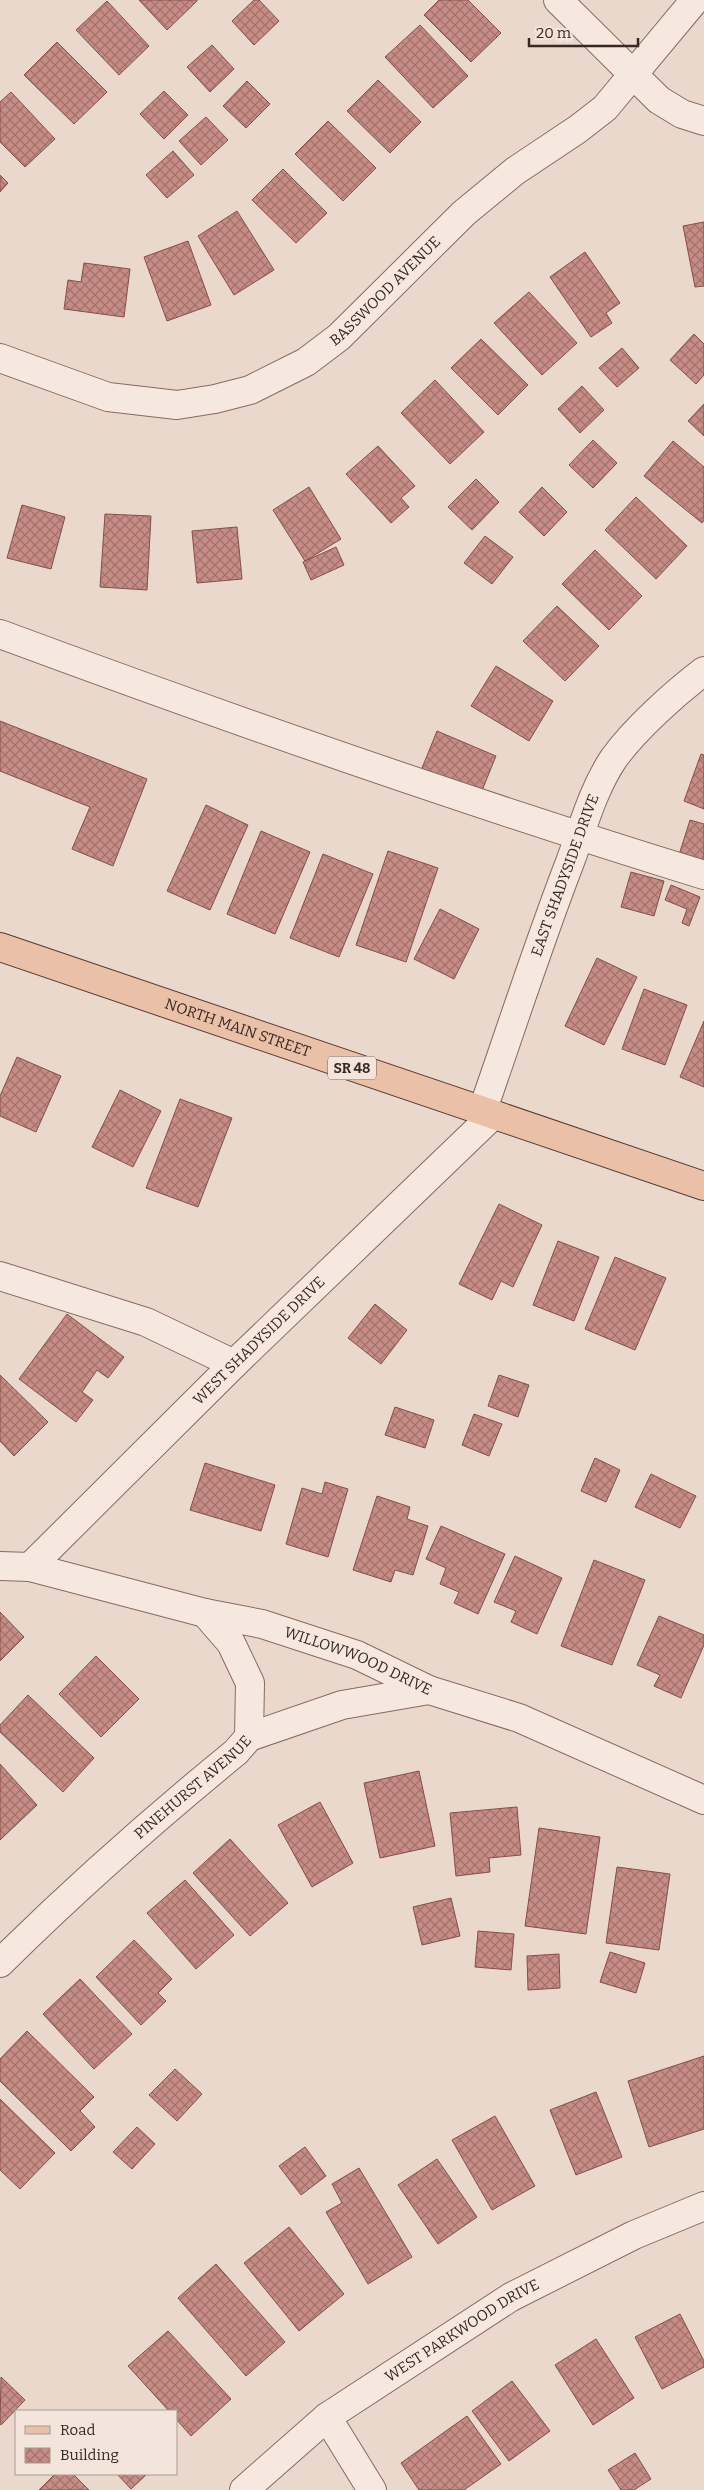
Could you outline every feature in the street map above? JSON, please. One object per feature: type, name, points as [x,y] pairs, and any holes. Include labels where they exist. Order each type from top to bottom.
[{"type":"main road","name":"NORTH MAIN STREET","points":[[0,947],[487,1114],[704,1186]]},
{"type":"street","points":[[558,0],[659,100],[682,114],[704,122]]},
{"type":"street","name":"BASSWOOD AVENUE","points":[[0,358],[108,397],[141,403],[177,405],[215,400],[250,390],[306,362],[339,337],[464,213],[516,170],[578,129],[605,108],[695,0]]},
{"type":"street","points":[[0,634],[124,680],[579,836],[704,876]]},
{"type":"street","name":"EAST SHADYSIDE DRIVE","points":[[487,1114],[551,911],[600,781],[615,756],[684,686],[704,671]]},
{"type":"street","name":"WEST SHADYSIDE DRIVE","points":[[30,1566],[487,1114]]},
{"type":"street","points":[[0,1276],[146,1322],[234,1364]]},
{"type":"street","name":"WILLOWWOOD DRIVE","points":[[0,1566],[30,1566],[205,1613],[262,1624],[357,1655],[429,1690],[519,1718],[704,1800]]},
{"type":"street","points":[[205,1613],[231,1643],[250,1683],[249,1738]]},
{"type":"street","name":"PINEHURST AVENUE","points":[[0,1963],[64,1899],[139,1832],[236,1752],[249,1738],[342,1705],[429,1690]]},
{"type":"street","name":"WEST PARKWOOD DRIVE","points":[[244,2490],[328,2417],[511,2297],[634,2235],[704,2206]]},
{"type":"street","points":[[328,2417],[372,2490]]},
{"type":"building","points":[[139,0],[197,0],[197,1],[167,30]]},
{"type":"building","points":[[254,0],[259,0],[279,21],[254,45],[232,21]]},
{"type":"building","points":[[439,0],[468,0],[501,33],[471,62],[424,15]]},
{"type":"building","points":[[107,1],[149,46],[119,75],[76,30]]},
{"type":"building","points":[[420,25],[468,76],[433,108],[385,57]]},
{"type":"building","points":[[57,42],[107,92],[74,124],[24,75]]},
{"type":"building","points":[[212,45],[234,69],[210,92],[187,67]]},
{"type":"building","points":[[378,80],[421,122],[390,153],[347,111]]},
{"type":"building","points":[[247,81],[270,104],[246,128],[223,106]]},
{"type":"building","points":[[164,91],[188,115],[164,139],[140,114]]},
{"type":"building","points":[[11,92],[55,139],[25,167],[0,142],[0,102]]},
{"type":"building","points":[[206,117],[228,140],[201,165],[179,141]]},
{"type":"building","points":[[328,121],[376,168],[343,201],[295,154]]},
{"type":"building","points":[[173,151],[194,175],[167,198],[146,175]]},
{"type":"building","points":[[283,169],[327,213],[296,243],[252,200]]},
{"type":"building","points":[[0,175],[8,183],[0,192]]},
{"type":"building","points":[[237,211],[274,270],[234,295],[198,236]]},
{"type":"building","points":[[704,222],[704,286],[695,287],[683,226]]},
{"type":"building","points":[[188,241],[211,305],[167,321],[144,257]]},
{"type":"building","points":[[585,252],[620,303],[606,313],[612,323],[591,337],[550,277]]},
{"type":"building","points":[[84,263],[130,269],[124,317],[64,309],[68,280],[81,282]]},
{"type":"building","points":[[529,292],[577,343],[542,375],[494,323]]},
{"type":"building","points":[[694,334],[704,344],[704,375],[696,384],[670,360]]},
{"type":"building","points":[[481,339],[528,385],[498,415],[451,368]]},
{"type":"building","points":[[622,348],[639,368],[617,387],[599,368]]},
{"type":"building","points":[[435,380],[484,432],[450,464],[401,413]]},
{"type":"building","points":[[582,386],[604,410],[580,433],[558,409]]},
{"type":"building","points":[[704,404],[704,436],[688,421]]},
{"type":"building","points":[[593,440],[617,463],[593,488],[569,465]]},
{"type":"building","points":[[673,441],[704,467],[704,520],[702,523],[644,476]]},
{"type":"building","points":[[378,446],[415,486],[401,498],[409,507],[391,523],[346,474]]},
{"type":"building","points":[[476,479],[499,502],[472,530],[448,507]]},
{"type":"building","points":[[309,487],[341,539],[305,561],[273,510]]},
{"type":"building","points":[[542,487],[567,512],[544,536],[519,512]]},
{"type":"building","points":[[636,497],[687,546],[656,579],[605,530]]},
{"type":"building","points":[[22,505],[65,517],[51,569],[7,558]]},
{"type":"building","points":[[105,514],[151,516],[147,590],[100,587]]},
{"type":"building","points":[[237,527],[242,579],[197,583],[192,531]]},
{"type":"building","points":[[485,536],[513,557],[492,584],[464,563]]},
{"type":"building","points":[[336,547],[344,565],[311,580],[303,562]]},
{"type":"building","points":[[595,550],[642,596],[609,630],[562,584]]},
{"type":"building","points":[[557,606],[599,646],[565,681],[523,641]]},
{"type":"building","points":[[496,666],[553,701],[529,741],[471,706]]},
{"type":"building","points":[[0,721],[147,779],[113,866],[72,849],[90,807],[0,771]]},
{"type":"building","points":[[437,731],[496,756],[479,798],[420,773]]},
{"type":"building","points":[[701,754],[704,755],[704,809],[684,801]]},
{"type":"building","points":[[206,805],[248,825],[210,910],[167,891]]},
{"type":"building","points":[[690,820],[704,824],[704,866],[678,858]]},
{"type":"building","points":[[261,831],[310,852],[275,934],[227,914]]},
{"type":"building","points":[[388,851],[438,868],[406,962],[356,945]]},
{"type":"building","points":[[323,854],[373,874],[339,957],[290,938]]},
{"type":"building","points":[[631,872],[664,881],[654,916],[621,907]]},
{"type":"building","points":[[671,885],[700,897],[689,926],[682,923],[687,909],[665,900]]},
{"type":"building","points":[[440,909],[479,929],[454,979],[414,959]]},
{"type":"building","points":[[597,958],[637,977],[604,1045],[565,1026]]},
{"type":"building","points":[[644,989],[687,1005],[665,1065],[622,1049]]},
{"type":"building","points":[[704,1021],[704,1087],[680,1077]]},
{"type":"building","points":[[17,1057],[61,1076],[36,1132],[0,1116],[0,1096]]},
{"type":"building","points":[[120,1090],[161,1111],[133,1167],[92,1147]]},
{"type":"building","points":[[180,1099],[232,1118],[198,1207],[146,1188]]},
{"type":"building","points":[[499,1204],[542,1225],[513,1287],[501,1281],[492,1300],[459,1284]]},
{"type":"building","points":[[558,1241],[599,1257],[574,1321],[533,1305]]},
{"type":"building","points":[[615,1257],[666,1278],[635,1350],[585,1329]]},
{"type":"building","points":[[375,1304],[407,1330],[381,1364],[348,1338]]},
{"type":"building","points":[[67,1314],[124,1357],[108,1378],[97,1370],[82,1392],[93,1400],[76,1422],[19,1379]]},
{"type":"building","points":[[0,1375],[48,1422],[14,1456],[0,1441]]},
{"type":"building","points":[[499,1375],[529,1385],[518,1417],[488,1406]]},
{"type":"building","points":[[395,1407],[434,1420],[425,1448],[385,1435]]},
{"type":"building","points":[[474,1414],[502,1424],[489,1456],[462,1445]]},
{"type":"building","points":[[595,1458],[620,1470],[606,1502],[581,1491]]},
{"type":"building","points":[[205,1463],[275,1485],[261,1531],[190,1510]]},
{"type":"building","points":[[651,1474],[696,1496],[680,1528],[635,1507]]},
{"type":"building","points":[[325,1482],[348,1489],[328,1557],[286,1544],[302,1488],[322,1494]]},
{"type":"building","points":[[377,1496],[410,1507],[407,1519],[428,1526],[413,1575],[395,1570],[391,1582],[353,1570]]},
{"type":"building","points":[[441,1526],[505,1554],[478,1614],[454,1603],[459,1592],[440,1584],[446,1568],[426,1559]]},
{"type":"building","points":[[515,1556],[562,1578],[537,1634],[511,1622],[516,1611],[494,1602]]},
{"type":"building","points":[[594,1560],[645,1580],[612,1665],[561,1646]]},
{"type":"building","points":[[0,1612],[24,1637],[0,1661]]},
{"type":"building","points":[[659,1616],[704,1635],[704,1645],[681,1698],[654,1686],[660,1675],[637,1665]]},
{"type":"building","points":[[96,1656],[139,1699],[101,1737],[59,1694]]},
{"type":"building","points":[[28,1695],[94,1758],[63,1792],[0,1732],[0,1725]]},
{"type":"building","points":[[0,1764],[37,1805],[0,1840]]},
{"type":"building","points":[[419,1771],[435,1846],[380,1858],[364,1783]]},
{"type":"building","points":[[320,1802],[353,1863],[312,1887],[278,1825]]},
{"type":"building","points":[[517,1807],[521,1855],[489,1858],[490,1872],[456,1876],[450,1813]]},
{"type":"building","points":[[539,1828],[600,1837],[586,1934],[525,1926]]},
{"type":"building","points":[[230,1839],[288,1903],[250,1936],[193,1873]]},
{"type":"building","points":[[617,1867],[670,1874],[659,1950],[606,1943]]},
{"type":"building","points":[[185,1880],[234,1935],[196,1969],[147,1913]]},
{"type":"building","points":[[451,1898],[460,1936],[422,1945],[413,1907]]},
{"type":"building","points":[[478,1931],[514,1934],[511,1970],[475,1967]]},
{"type":"building","points":[[134,1940],[172,1979],[158,1993],[166,2001],[141,2025],[96,1977]]},
{"type":"building","points":[[610,1952],[645,1963],[636,1993],[600,1982]]},
{"type":"building","points":[[559,1954],[560,1988],[528,1990],[527,1956]]},
{"type":"building","points":[[80,1979],[132,2034],[94,2069],[43,2014]]},
{"type":"building","points":[[27,2031],[94,2097],[80,2111],[95,2127],[71,2151],[0,2081],[0,2059]]},
{"type":"building","points":[[704,2056],[704,2129],[649,2147],[628,2081]]},
{"type":"building","points":[[175,2069],[202,2094],[177,2121],[149,2095]]},
{"type":"building","points":[[596,2092],[622,2157],[576,2175],[550,2110]]},
{"type":"building","points":[[0,2099],[55,2153],[20,2189],[0,2170]]},
{"type":"building","points":[[495,2116],[535,2186],[492,2210],[452,2140]]},
{"type":"building","points":[[137,2127],[155,2144],[132,2169],[113,2152]]},
{"type":"building","points":[[305,2147],[326,2176],[301,2195],[279,2166]]},
{"type":"building","points":[[437,2159],[477,2217],[438,2244],[398,2185]]},
{"type":"building","points":[[359,2168],[412,2257],[368,2284],[326,2212],[342,2203],[332,2184]]},
{"type":"building","points":[[289,2227],[344,2294],[299,2331],[244,2263]]},
{"type":"building","points":[[216,2264],[285,2342],[246,2376],[178,2298]]},
{"type":"building","points":[[680,2314],[704,2361],[704,2367],[662,2389],[635,2337]]},
{"type":"building","points":[[168,2331],[231,2399],[191,2436],[178,2421],[178,2410],[168,2410],[128,2366]]},
{"type":"building","points":[[596,2339],[634,2398],[593,2425],[555,2365]]},
{"type":"building","points":[[1,2377],[25,2400],[1,2425]]},
{"type":"building","points":[[512,2381],[550,2431],[509,2461],[472,2411]]},
{"type":"building","points":[[467,2416],[501,2464],[464,2490],[419,2490],[401,2463]]},
{"type":"building","points":[[635,2453],[651,2479],[634,2490],[621,2490],[608,2470]]},
{"type":"building","points":[[54,2475],[74,2475],[89,2490],[39,2490]]},
{"type":"building","points":[[118,2475],[146,2475],[131,2489]]}]
